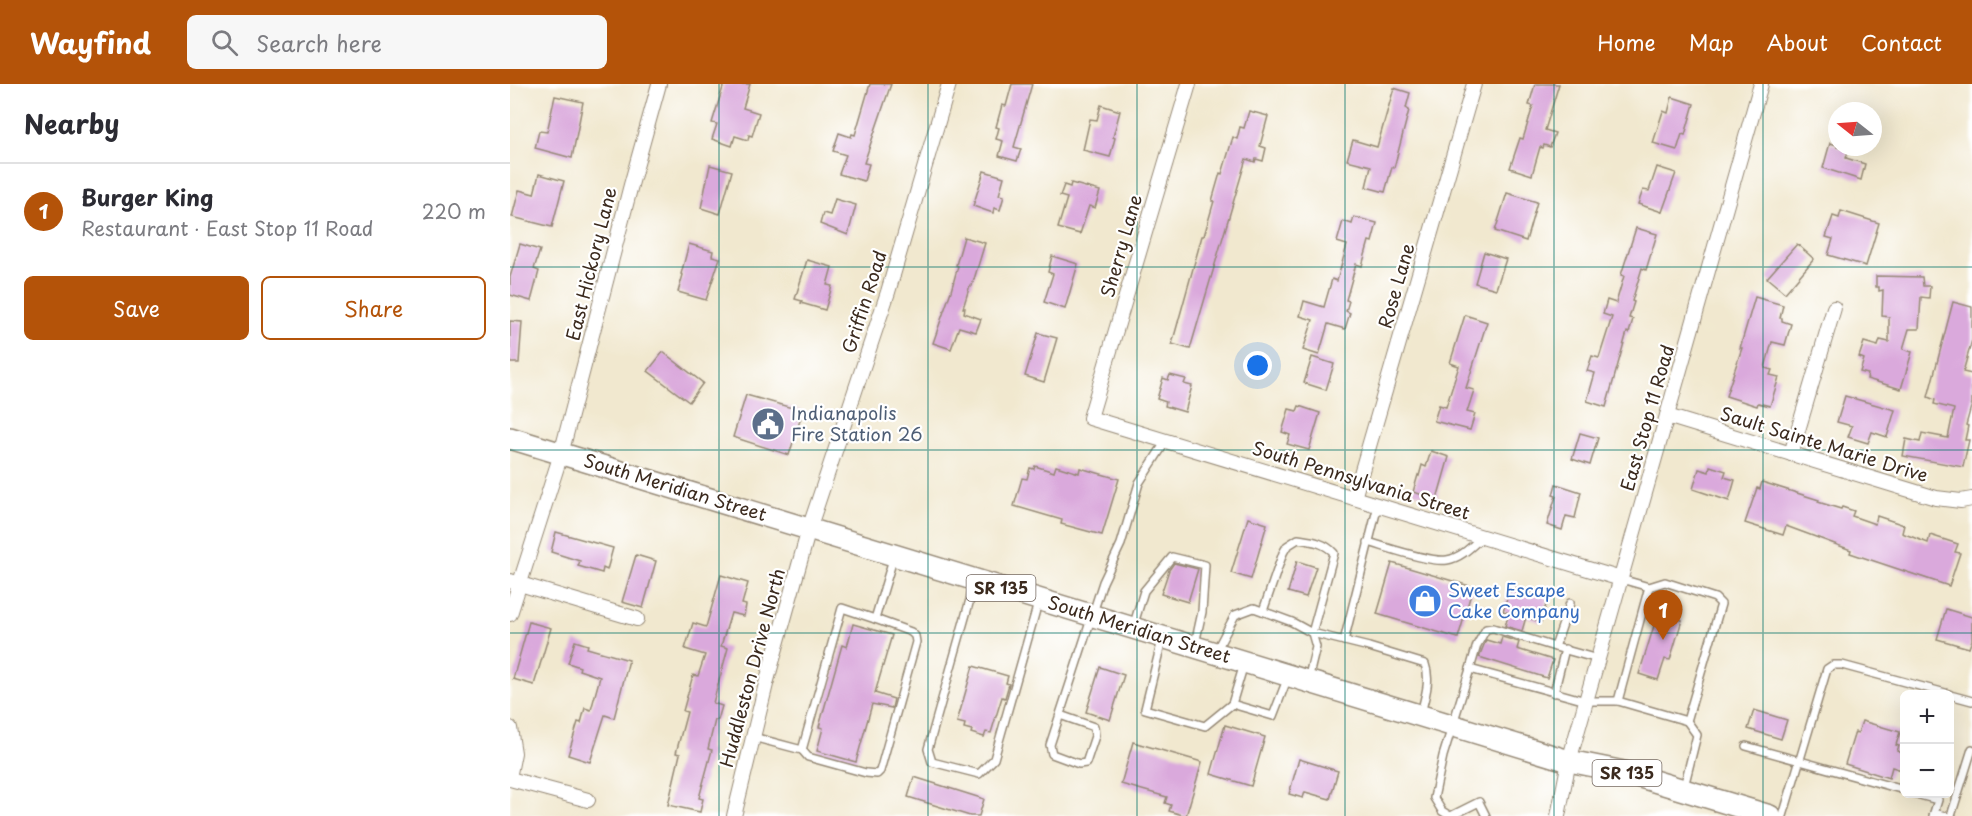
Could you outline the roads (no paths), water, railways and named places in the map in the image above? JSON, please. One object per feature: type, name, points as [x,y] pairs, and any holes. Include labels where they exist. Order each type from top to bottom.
[{"type":"main road","name":"South Meridian Street","points":[[510,438],[1569,761],[1624,772],[1770,816]]},
{"type":"street","name":"East Hickory Lane","points":[[510,614],[515,583],[561,454],[659,84]]},
{"type":"street","name":"Griffin Road","points":[[809,529],[888,292],[949,84]]},
{"type":"street","name":"Sherry Lane","points":[[1090,418],[1189,84]]},
{"type":"street","name":"Rose Lane","points":[[1354,498],[1474,84]]},
{"type":"street","name":"East Stop 11 Road","points":[[1558,816],[1569,761],[1761,84]]},
{"type":"street","points":[[1791,454],[1834,308]]},
{"type":"street","name":"Sault Sainte Marie Drive","points":[[1667,416],[1940,499],[1961,501],[1972,499]]},
{"type":"street","name":"South Pennsylvania Street","points":[[1090,418],[1621,579]]},
{"type":"street","name":"Huddleston Drive North","points":[[734,816],[766,684],[809,529]]},
{"type":"street","points":[[515,583],[637,619]]},
{"type":"street","points":[[510,728],[514,753],[510,773]]},
{"type":"street","points":[[510,779],[588,800]]},
{"type":"lane","points":[[1060,716],[1094,727],[1095,736],[1086,763],[1079,764],[1052,754],[1050,745],[1103,582],[1120,544],[1139,483],[1166,441]]},
{"type":"lane","points":[[1344,641],[1378,505]]},
{"type":"lane","points":[[1368,542],[1446,561],[1458,556],[1482,537]]},
{"type":"lane","points":[[1232,704],[1273,716],[1316,647],[1312,633],[1334,553],[1327,546],[1310,540],[1298,539],[1292,542],[1283,553],[1263,611]]},
{"type":"lane","points":[[875,619],[895,555]]},
{"type":"lane","points":[[1133,628],[1144,591],[1172,557],[1205,565],[1202,612],[1194,647]]},
{"type":"lane","points":[[1621,579],[1649,587],[1665,582],[1715,598],[1721,604],[1688,721]]},
{"type":"lane","points":[[976,580],[928,749],[932,762],[979,774],[994,759],[1039,599]]},
{"type":"lane","points":[[1618,701],[1649,587]]},
{"type":"lane","points":[[1555,647],[1570,603]]},
{"type":"lane","points":[[1215,653],[1235,615],[1254,608],[1292,622],[1312,633],[1425,664],[1428,672],[1427,688],[1420,716]]},
{"type":"lane","points":[[753,737],[802,750],[808,757],[877,774],[880,771],[916,642],[911,632],[842,609],[802,750]]},
{"type":"lane","points":[[1486,816],[1479,802],[1451,816],[1442,811],[1434,798],[1452,725],[1477,645],[1486,629],[1493,628],[1598,659]]},
{"type":"lane","points":[[1163,637],[1145,709],[1205,726],[1232,704],[1245,662]]},
{"type":"lane","points":[[1554,693],[1565,650]]},
{"type":"lane","points":[[1783,816],[1827,669],[1833,665],[1842,665],[1931,690]]},
{"type":"lane","points":[[1470,669],[1587,701],[1618,701],[1688,721],[1696,735],[1684,790]]},
{"type":"lane","points":[[1954,696],[1972,701]]},
{"type":"lane","points":[[1746,746],[1900,789]]},
{"type":"lane","points":[[1951,816],[1972,749]]},
{"type":"lane","points":[[1931,798],[1938,800],[1933,815],[1945,816]]},
{"type":"place","name":"Indianapolis Fire Station 26","points":[[768,424]]},
{"type":"place","name":"Sweet Escape Cake Company","points":[[1425,601]]},
{"type":"place","name":"Burger King","points":[[1663,640]]}]
